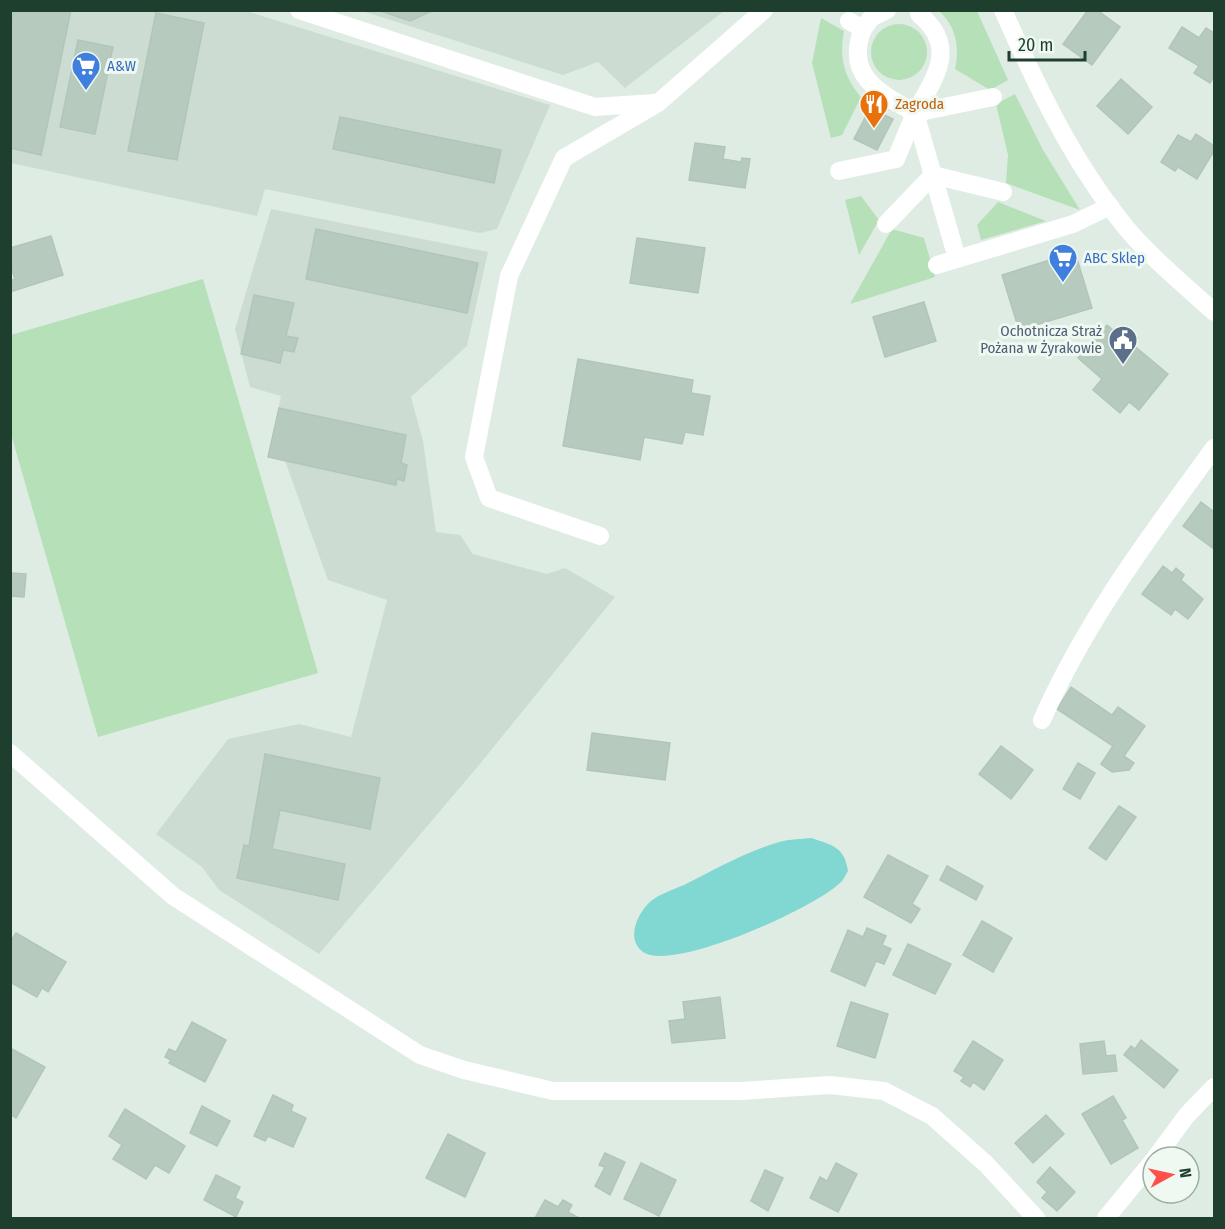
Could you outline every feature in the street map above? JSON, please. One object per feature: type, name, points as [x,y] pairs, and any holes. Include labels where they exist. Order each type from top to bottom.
[{"type":"street","points":[[299,10],[595,107],[658,103]]},
{"type":"street","points":[[600,536],[489,498],[474,457],[509,276],[564,158],[658,103],[764,10]]},
{"type":"street","points":[[887,10],[856,25],[857,56],[865,76],[884,95],[915,113],[993,97]]},
{"type":"street","points":[[1003,10],[1059,128],[1110,206],[1129,231],[1214,310]]},
{"type":"street","points":[[839,171],[896,159],[915,113],[938,70],[941,56],[938,34],[917,12]]},
{"type":"street","points":[[915,113],[954,248]]},
{"type":"street","points":[[933,175],[1003,192]]},
{"type":"street","points":[[886,224],[933,175]]},
{"type":"street","points":[[937,265],[1073,224],[1110,206]]},
{"type":"street","points":[[1042,720],[1064,669],[1118,580],[1215,448]]},
{"type":"street","points":[[10,753],[173,897],[420,1055],[464,1070],[553,1091],[740,1091],[830,1085],[884,1090],[932,1116],[986,1164],[1036,1218]]},
{"type":"street","points":[[1165,1145],[1187,1115],[1215,1087]]},
{"type":"street","points":[[1106,1218],[1141,1176]]},
{"type":"shaded area","points":[[11,11],[246,11],[550,105],[497,229],[480,233],[265,189],[257,216],[11,163]]},
{"type":"shaded area","points":[[362,11],[724,11],[625,88],[598,62],[563,75]]},
{"type":"shaded area","points":[[271,209],[488,252],[467,346],[411,397],[423,441],[436,532],[460,535],[473,554],[547,574],[565,568],[615,597],[479,765],[319,954],[219,890],[202,867],[156,834],[228,739],[299,724],[351,737],[387,600],[328,580],[285,461],[268,457],[281,396],[250,387],[235,329]]},
{"type":"green space","points":[[939,11],[977,11],[1008,80],[990,90],[955,69],[957,45],[953,30]]},
{"type":"green space","points":[[821,18],[844,31],[842,49],[844,66],[850,82],[861,97],[842,135],[831,138],[812,63]]},
{"type":"green space","points":[[893,24],[905,24],[915,28],[923,36],[927,52],[923,68],[915,76],[905,80],[893,80],[883,76],[875,68],[871,58],[871,46],[875,36],[883,28]]},
{"type":"green space","points":[[1015,94],[1043,150],[1080,210],[1006,183],[1008,155],[996,104]]},
{"type":"green space","points":[[861,196],[879,220],[859,255],[845,200]]},
{"type":"green space","points":[[998,202],[1046,221],[981,240],[977,225]]},
{"type":"green space","points":[[892,229],[924,238],[935,277],[850,304]]},
{"type":"green space","points":[[203,279],[318,673],[98,737],[11,434],[11,335]]},
{"type":"water","points":[[812,838],[836,848],[844,856],[846,863],[848,871],[844,878],[827,893],[775,921],[712,946],[659,956],[643,952],[638,947],[634,933],[635,926],[646,906],[655,898],[764,847],[785,841]]},
{"type":"building","points":[[14,10],[71,10],[41,155],[10,148],[10,27]]},
{"type":"building","points":[[378,10],[434,10],[410,21]]},
{"type":"building","points":[[1088,10],[1097,10],[1120,27],[1092,65],[1063,44]]},
{"type":"building","points":[[156,13],[204,23],[177,160],[128,151]]},
{"type":"building","points":[[1182,27],[1199,38],[1206,28],[1214,33],[1214,76],[1210,83],[1194,73],[1199,66],[1169,48]]},
{"type":"building","points":[[78,40],[113,47],[95,134],[60,127]]},
{"type":"building","points":[[1121,79],[1152,107],[1128,134],[1097,106]]},
{"type":"building","name":"Zagroda","points":[[870,108],[893,119],[877,150],[854,139]]},
{"type":"building","points":[[340,117],[501,150],[494,183],[333,149]]},
{"type":"building","points":[[1196,134],[1214,146],[1214,151],[1197,179],[1178,167],[1175,171],[1161,162],[1178,135],[1191,142]]},
{"type":"building","points":[[695,143],[725,147],[723,159],[741,162],[742,158],[750,159],[745,188],[689,180]]},
{"type":"building","points":[[316,229],[478,263],[467,313],[306,279]]},
{"type":"building","points":[[51,236],[63,275],[10,292],[10,281],[15,279],[10,264],[10,248]]},
{"type":"building","points":[[637,238],[705,248],[698,293],[630,283]]},
{"type":"building","points":[[1075,252],[1092,308],[1019,330],[1002,275]]},
{"type":"building","points":[[254,295],[294,303],[286,336],[298,338],[294,352],[283,350],[280,363],[241,354]]},
{"type":"building","points":[[924,302],[936,341],[885,357],[873,317]]},
{"type":"building","name":"Ochotnicza Straż Pożana w Żyrakowie","points":[[1107,325],[1123,338],[1129,331],[1137,337],[1132,344],[1168,374],[1139,410],[1129,402],[1120,413],[1093,390],[1102,379],[1078,358]]},
{"type":"building","points":[[578,359],[693,380],[691,393],[710,396],[703,435],[685,432],[682,444],[644,437],[640,460],[563,446]]},
{"type":"building","points":[[279,408],[406,435],[401,463],[407,465],[404,481],[397,479],[396,485],[268,457]]},
{"type":"building","points":[[1201,502],[1214,512],[1214,549],[1183,526]]},
{"type":"building","points":[[1163,566],[1172,573],[1176,568],[1184,575],[1181,580],[1203,599],[1188,619],[1175,609],[1171,615],[1142,594]]},
{"type":"building","points":[[10,573],[26,574],[24,597],[10,596]]},
{"type":"building","points":[[1071,687],[1112,715],[1118,707],[1145,726],[1124,756],[1134,763],[1129,770],[1112,772],[1101,764],[1113,746],[1057,709]]},
{"type":"building","points":[[592,733],[670,743],[665,780],[587,770]]},
{"type":"building","points":[[1001,746],[1033,770],[1011,799],[979,774]]},
{"type":"building","points":[[265,754],[380,778],[370,829],[280,810],[272,849],[345,864],[338,900],[237,878],[244,845],[249,846]]},
{"type":"building","points":[[1078,763],[1095,773],[1080,799],[1063,789]]},
{"type":"building","points":[[1119,806],[1136,817],[1106,860],[1089,848]]},
{"type":"building","points":[[888,855],[928,876],[912,904],[920,909],[911,923],[864,897]]},
{"type":"building","points":[[947,866],[983,886],[976,900],[940,880]]},
{"type":"building","points":[[982,921],[1012,938],[993,972],[963,955]]},
{"type":"building","points":[[867,928],[886,936],[882,945],[891,949],[884,964],[876,961],[865,986],[831,971],[848,930],[863,937]]},
{"type":"building","points":[[16,933],[66,962],[48,992],[42,988],[37,997],[10,982],[10,942]]},
{"type":"building","points":[[908,944],[951,964],[935,994],[893,975]]},
{"type":"building","points":[[720,997],[725,1038],[672,1043],[669,1021],[685,1019],[683,1002]]},
{"type":"building","points":[[851,1002],[888,1014],[875,1058],[837,1046]]},
{"type":"building","points":[[192,1022],[226,1040],[205,1082],[169,1063],[171,1060],[165,1057],[169,1049],[176,1052]]},
{"type":"building","points":[[1141,1040],[1178,1070],[1164,1088],[1124,1055],[1131,1046],[1135,1049]]},
{"type":"building","points":[[973,1041],[1003,1060],[984,1090],[973,1082],[970,1087],[961,1081],[964,1077],[954,1071]]},
{"type":"building","points":[[1104,1041],[1106,1056],[1115,1055],[1117,1071],[1083,1074],[1080,1044]]},
{"type":"building","points":[[10,1048],[45,1067],[16,1118],[10,1114]]},
{"type":"building","points":[[273,1095],[293,1105],[291,1111],[306,1118],[293,1147],[268,1136],[265,1141],[254,1136]]},
{"type":"building","points":[[1113,1096],[1126,1118],[1122,1120],[1138,1148],[1111,1164],[1082,1114]]},
{"type":"building","points":[[202,1106],[230,1121],[217,1146],[190,1133]]},
{"type":"building","points":[[125,1109],[185,1146],[169,1173],[155,1165],[146,1179],[113,1159],[122,1145],[109,1136]]},
{"type":"building","points":[[1046,1115],[1064,1134],[1033,1163],[1015,1143]]},
{"type":"building","points":[[448,1134],[485,1153],[465,1197],[426,1178]]},
{"type":"building","points":[[605,1153],[625,1162],[610,1195],[595,1186],[605,1167],[599,1165]]},
{"type":"building","points":[[641,1163],[676,1180],[659,1216],[624,1199]]},
{"type":"building","points":[[836,1163],[857,1174],[838,1212],[810,1198],[820,1177],[827,1181]]},
{"type":"building","points":[[1050,1167],[1075,1192],[1057,1211],[1042,1198],[1047,1192],[1037,1182]]},
{"type":"building","points":[[765,1170],[783,1178],[768,1211],[751,1201]]},
{"type":"building","points":[[216,1175],[240,1187],[235,1198],[243,1202],[236,1217],[204,1200]]},
{"type":"building","points":[[545,1200],[558,1207],[563,1200],[572,1205],[568,1212],[579,1218],[535,1218]]},
{"type":"place","name":"A&W","points":[[86,92]]},
{"type":"place","name":"Zagroda","points":[[874,130]]},
{"type":"place","name":"ABC Sklep","points":[[1063,284]]},
{"type":"place","name":"Ochotnicza Straż Pożana w Żyrakowie","points":[[1123,366]]}]
